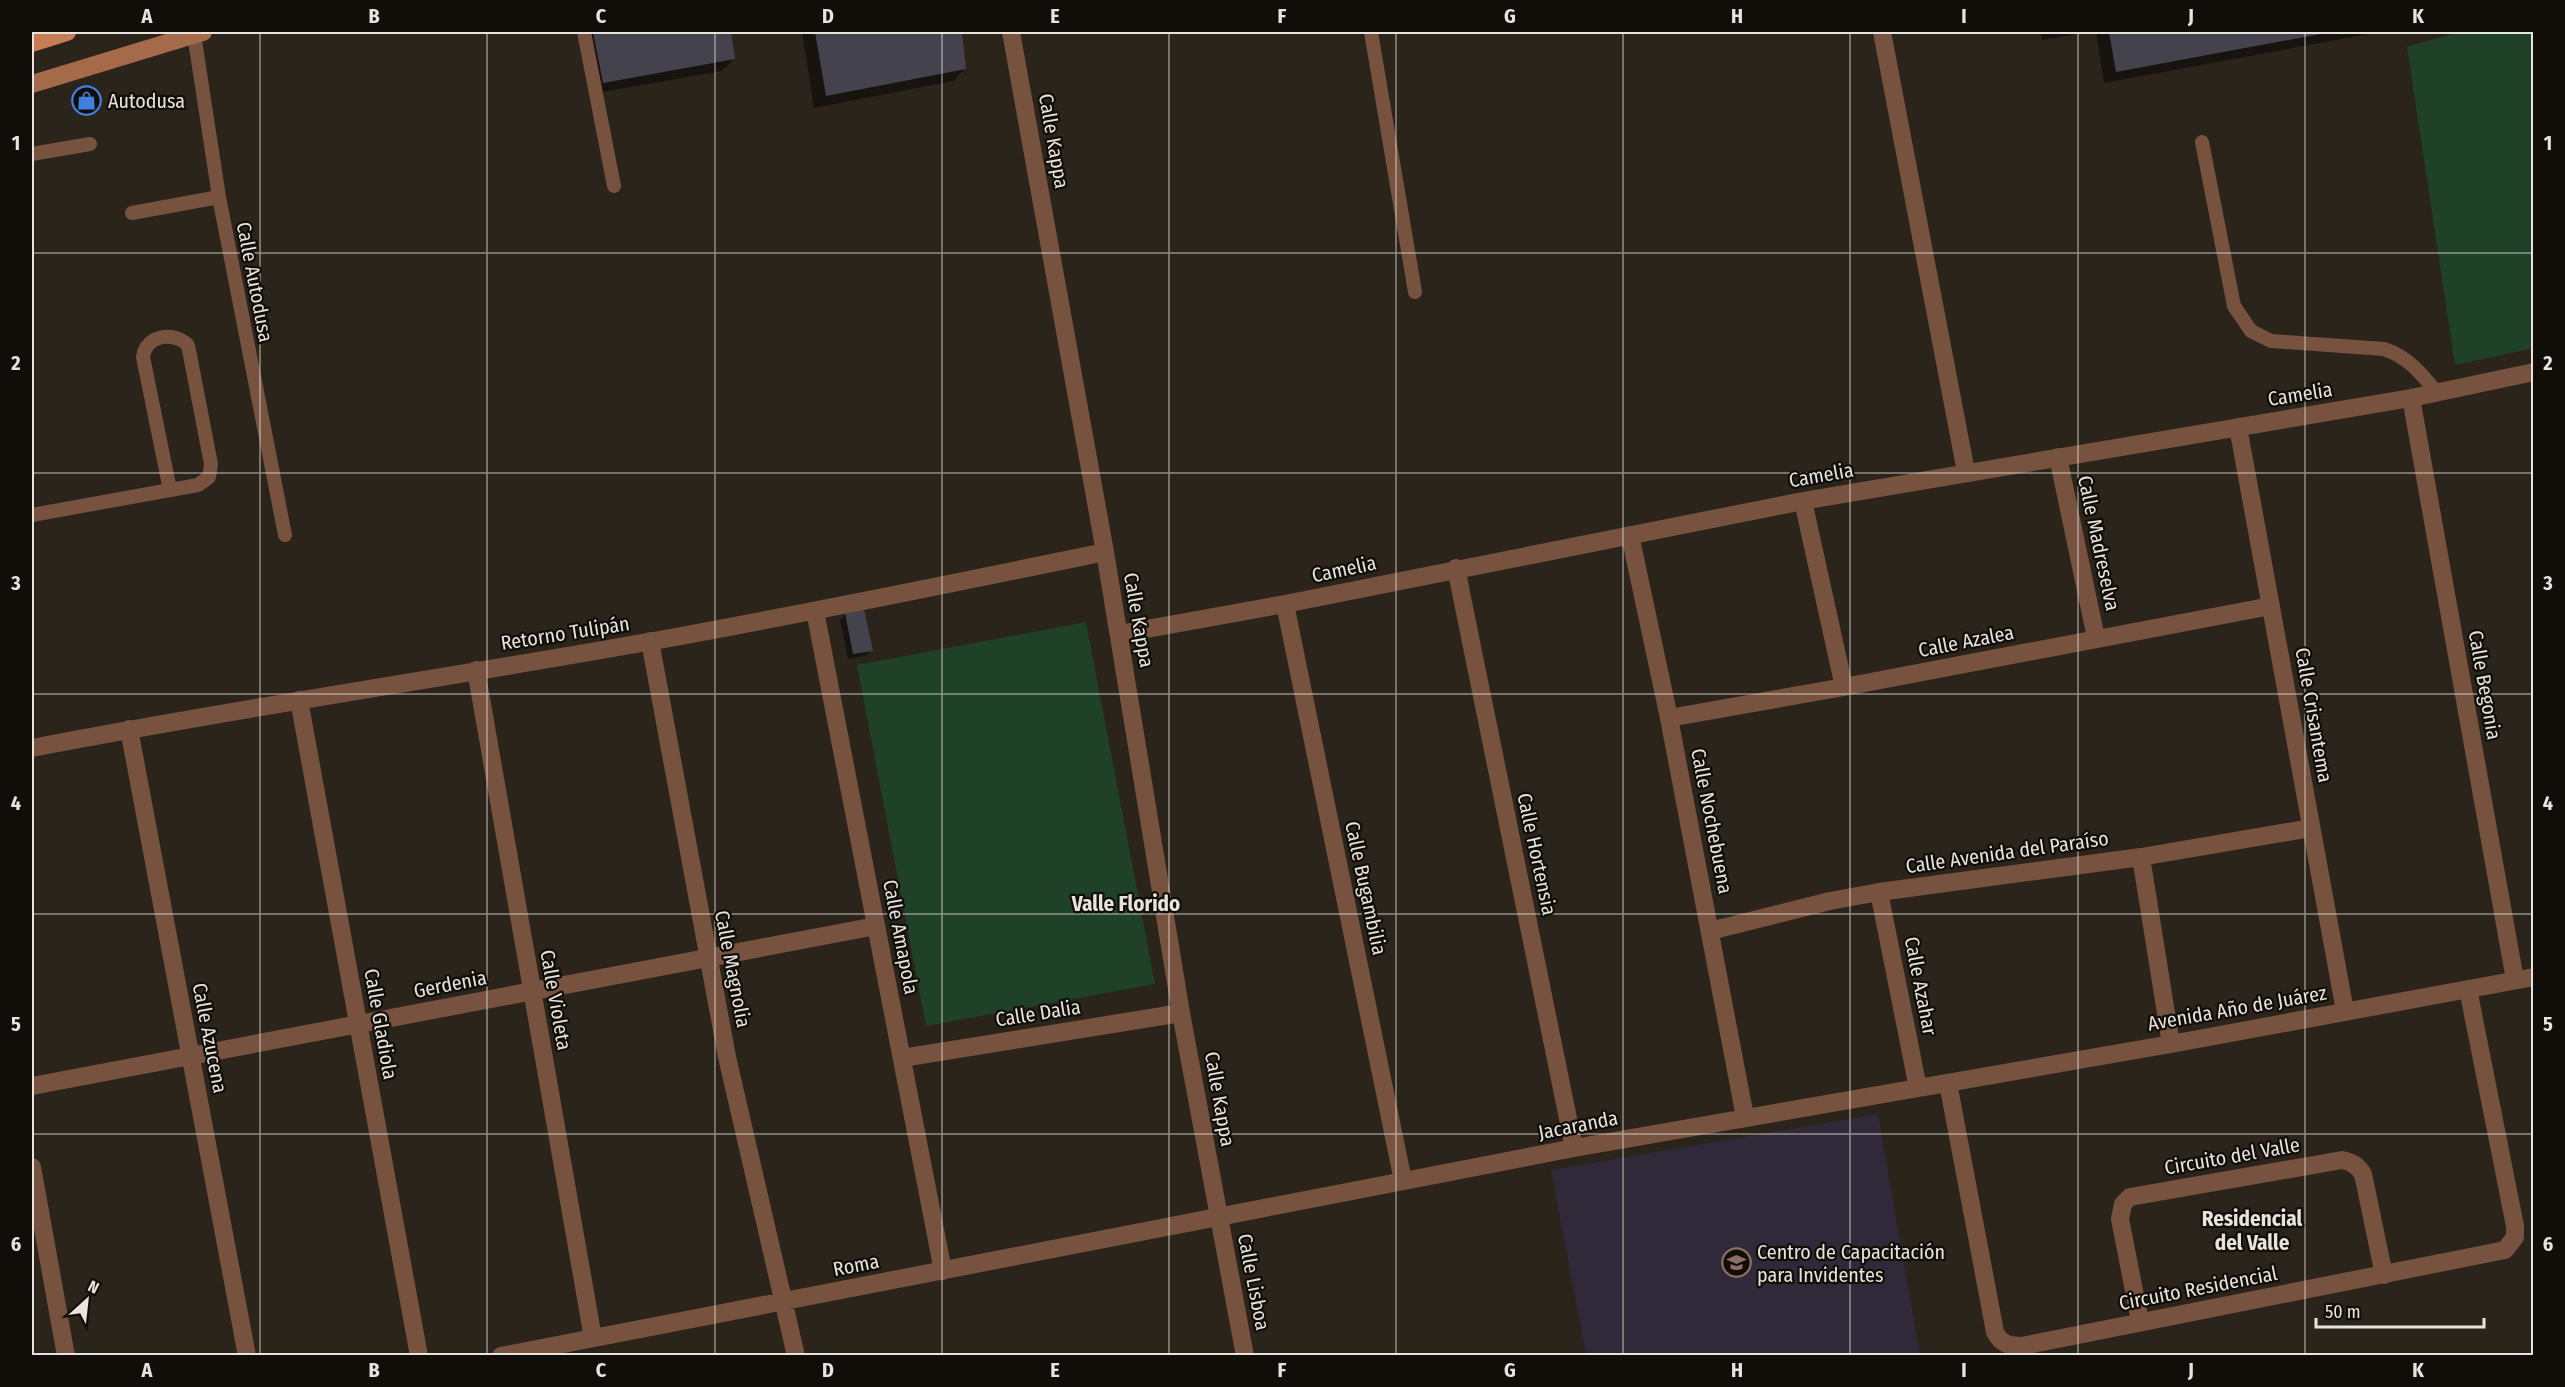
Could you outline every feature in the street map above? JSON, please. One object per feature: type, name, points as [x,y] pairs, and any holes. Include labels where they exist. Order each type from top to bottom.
[{"type":"main road","points":[[32,43],[67,32]]},
{"type":"street","name":"Calle Kappa","points":[[1011,32],[1105,552],[1181,1013],[1218,1217]]},
{"type":"street","points":[[1882,32],[1966,472]]},
{"type":"street","points":[[32,84],[198,33]]},
{"type":"street","name":"Camelia","points":[[1119,634],[1285,604],[1455,568],[1803,501],[2411,398],[2534,372]]},
{"type":"street","name":"Calle Begonia","points":[[2411,398],[2515,980]]},
{"type":"street","name":"Calle Crisantema","points":[[2238,427],[2344,1011]]},
{"type":"street","name":"Calle Madreselva","points":[[2058,457],[2096,638]]},
{"type":"street","points":[[1803,501],[1844,687]]},
{"type":"street","name":"Calle Nochebuena","points":[[1630,535],[1669,718],[1745,1117]]},
{"type":"street","name":"Retorno Tulipán","points":[[32,748],[129,729],[815,611],[1105,552]]},
{"type":"street","name":"Calle Hortensia","points":[[1455,568],[1574,1149]]},
{"type":"street","name":"Calle Bugambilia","points":[[1285,604],[1403,1181]]},
{"type":"street","name":"Calle Azalea","points":[[1669,718],[2271,606]]},
{"type":"street","name":"Calle Amapola","points":[[815,611],[943,1271]]},
{"type":"street","name":"Calle Magnolia","points":[[650,641],[708,958],[748,1157],[796,1356]]},
{"type":"street","name":"Calle Violeta","points":[[476,670],[593,1338]]},
{"type":"street","name":"Calle Gladiola","points":[[298,700],[419,1356]]},
{"type":"street","name":"Calle Azucena","points":[[129,729],[247,1356]]},
{"type":"street","name":"Calle Avenida del Paraíso","points":[[1710,931],[1830,901],[1879,892],[2141,857],[2311,828]]},
{"type":"street","points":[[2141,857],[2171,1044]]},
{"type":"street","name":"Calle Azahar","points":[[1879,892],[1918,1088]]},
{"type":"street","name":"Gerdenia","points":[[32,1086],[876,926]]},
{"type":"street","name":"Avenida Año de Juárez","points":[[1948,1083],[2534,977]]},
{"type":"street","name":"Circuito Residencial","points":[[1948,1083],[1998,1338],[2011,1346],[2022,1346],[2505,1250],[2515,1237],[2515,1226],[2468,989]]},
{"type":"street","name":"Calle Dalia","points":[[902,1058],[1181,1013]]},
{"type":"street","name":"Jacaranda","points":[[1218,1217],[1745,1117],[1948,1083]]},
{"type":"street","name":"Circuito del Valle","points":[[2140,1321],[2120,1219],[2123,1203],[2130,1197],[2342,1160],[2350,1161],[2358,1167],[2362,1174],[2384,1275]]},
{"type":"street","points":[[32,1167],[66,1356]]},
{"type":"street","name":"Roma","points":[[501,1356],[1218,1217]]},
{"type":"street","name":"Calle Lisboa","points":[[1218,1217],[1245,1356]]},
{"type":"lane","points":[[584,32],[614,186]]},
{"type":"lane","points":[[1371,32],[1415,291]]},
{"type":"lane","name":"Calle Autodusa","points":[[198,33],[219,197],[285,535]]},
{"type":"lane","points":[[2202,142],[2234,306],[2251,331],[2271,341],[2384,349],[2401,355],[2420,371],[2437,393]]},
{"type":"lane","points":[[32,154],[90,144]]},
{"type":"lane","points":[[132,213],[219,197]]},
{"type":"lane","points":[[32,515],[170,490],[204,483],[211,472],[211,464],[188,345],[181,339],[170,336],[150,342],[143,357],[170,490]]},
{"type":"shaded area","name":"Centro de Capacitación para Invidentes","points":[[1878,1114],[1920,1355],[1586,1355],[1551,1170]]},
{"type":"green space","points":[[2459,32],[2533,32],[2534,348],[2455,365],[2407,47]]},
{"type":"green space","points":[[1086,622],[1155,984],[926,1026],[857,665]]},
{"type":"building","points":[[593,32],[731,32],[735,59],[603,83]]},
{"type":"building","points":[[815,32],[962,32],[966,69],[826,96]]},
{"type":"building","points":[[2109,32],[2326,32],[2326,33],[2116,72]]},
{"type":"building","points":[[864,609],[873,651],[853,654],[845,613]]},
{"type":"place","name":"Autodusa","points":[[87,101]]},
{"type":"place","name":"Centro de Capacitación para Invidentes","points":[[1736,1263]]},
{"type":"district","name":"Valle Florido","points":[[1126,904]]},
{"type":"district","name":"Residencial del Valle","points":[[2252,1231]]}]
